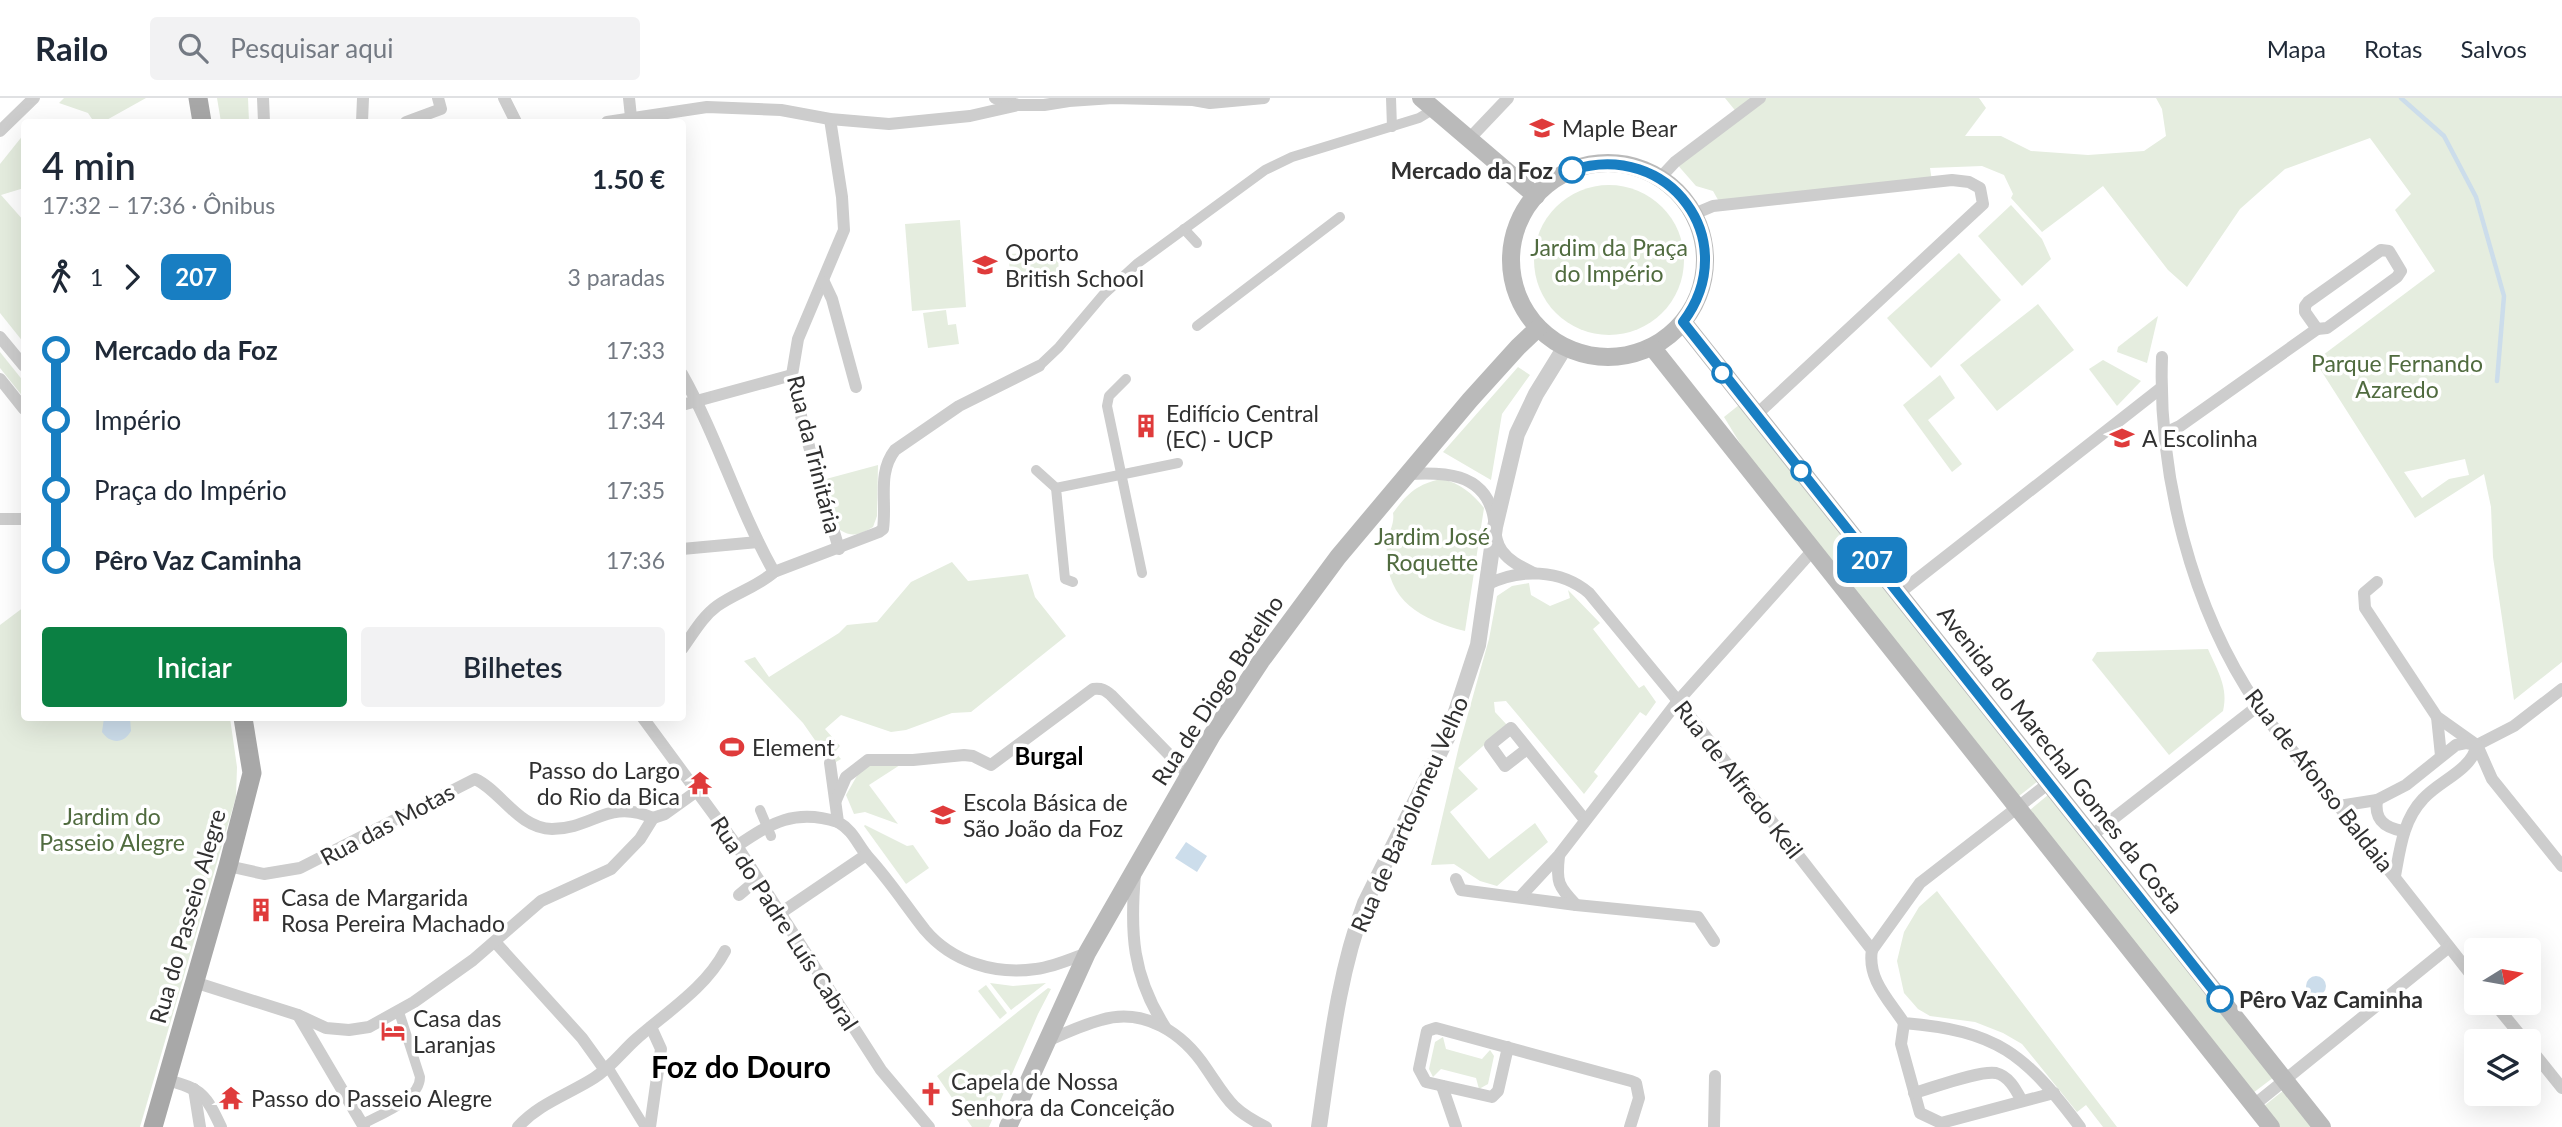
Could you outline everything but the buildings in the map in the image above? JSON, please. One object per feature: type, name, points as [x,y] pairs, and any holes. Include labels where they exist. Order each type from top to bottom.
[{"type":"main road","points":[[198,98],[202,119]]},
{"type":"main road","points":[[1427,104],[1536,196]]},
{"type":"main road","points":[[1594,164],[1628,165],[1660,178],[1681,196],[1693,214],[1704,243],[1704,274],[1699,294],[1683,322],[1669,336],[1640,352],[1615,357],[1589,356],[1565,347],[1538,328],[1526,311],[1515,287],[1511,256],[1518,225],[1536,196],[1559,177],[1594,164]]},
{"type":"main road","name":"Avenida do Marechal Gomes da Costa","points":[[1683,322],[2322,1127]]},
{"type":"main road","name":"Rua de Diogo Botelho","points":[[1008,1127],[1087,953],[1188,774],[1261,661],[1338,557],[1470,400],[1538,328]]},
{"type":"main road","points":[[1652,346],[2272,1127]]},
{"type":"main road","name":"Rua do Passeio Alegre","points":[[153,1127],[252,774],[243,721]]},
{"type":"street","points":[[0,131],[34,98]]},
{"type":"street","points":[[263,98],[264,119]]},
{"type":"street","points":[[362,119],[363,98]]},
{"type":"street","points":[[414,119],[441,109],[438,98]]},
{"type":"street","points":[[504,98],[514,119]]},
{"type":"street","points":[[629,98],[632,117]]},
{"type":"street","points":[[995,98],[1018,105]]},
{"type":"street","points":[[622,119],[707,107],[782,104],[830,119],[889,124],[970,116],[1018,105],[1044,105],[1067,99],[1195,99],[1210,103],[1264,98]]},
{"type":"street","points":[[1391,98],[1392,127]]},
{"type":"street","points":[[1470,138],[1508,98]]},
{"type":"street","points":[[1660,178],[1675,162],[1760,98]]},
{"type":"street","points":[[686,643],[705,616],[774,572],[839,549],[883,529],[885,471],[888,459],[895,450],[924,428],[960,407],[1039,366],[1059,347],[1102,295],[1138,263],[1265,170],[1292,157],[1419,118],[1427,104]]},
{"type":"street","name":"Rua da Trinitária","points":[[830,119],[842,197],[844,230],[798,339],[792,375],[804,429],[839,549]]},
{"type":"street","points":[[1693,214],[1713,206],[1952,180],[1969,181],[1980,188],[1983,204],[1756,415]]},
{"type":"street","points":[[1197,326],[1340,217]]},
{"type":"street","points":[[1184,229],[1197,243]]},
{"type":"street","points":[[2165,433],[2180,426],[2317,329],[2327,328],[2397,277],[2401,271],[2400,267],[2389,251],[2381,250],[2308,302],[2305,312],[2317,329]]},
{"type":"street","points":[[824,282],[832,299],[856,387]]},
{"type":"street","points":[[0,337],[21,362]]},
{"type":"street","name":"Rua de Bartolomeu Velho","points":[[1319,1127],[1335,1020],[1357,925],[1365,903],[1448,736],[1478,645],[1495,527],[1517,434],[1531,404],[1565,347]]},
{"type":"street","name":"Rua de Afonso Baldaia","points":[[2162,357],[2161,388],[2165,433],[2175,501],[2191,565],[2222,642],[2258,706],[2464,966]]},
{"type":"street","points":[[686,404],[792,375]]},
{"type":"street","points":[[0,379],[21,405]]},
{"type":"street","points":[[1126,379],[1109,396],[1107,406],[1142,573]]},
{"type":"street","points":[[686,381],[774,572]]},
{"type":"street","points":[[1898,594],[2161,388]]},
{"type":"street","points":[[1056,488],[1178,463]]},
{"type":"street","points":[[1036,470],[1056,488],[1065,579],[1073,582]]},
{"type":"street","name":"Rua de Alfredo Keil","points":[[1408,474],[1440,472],[1464,478],[1481,492],[1490,506],[1496,536],[1504,553],[1513,562],[1534,573]]},
{"type":"street","points":[[0,519],[21,519]]},
{"type":"street","points":[[686,549],[758,542]]},
{"type":"street","points":[[1521,896],[1559,855],[1678,701],[1813,550]]},
{"type":"street","name":"Rua de Alfredo Keil","points":[[1486,585],[1534,573],[1565,577],[1589,593],[1678,701],[1872,950],[1870,962],[1873,976],[1904,1023]]},
{"type":"street","points":[[2377,582],[2364,593],[2365,608],[2437,717],[2477,745],[2491,779],[2562,866]]},
{"type":"street","points":[[836,800],[846,778],[868,760],[913,760],[964,755],[991,765],[1093,689],[1104,689],[1111,695],[1188,774]]},
{"type":"street","points":[[2339,806],[2377,800],[2406,785],[2456,745],[2477,745],[2514,726],[2562,689]]},
{"type":"street","points":[[2091,836],[2258,706]]},
{"type":"street","points":[[2437,717],[2441,757]]},
{"type":"street","name":"Rua do Padre Luís Cabral","points":[[645,721],[737,846],[881,1070],[929,1127]]},
{"type":"street","points":[[2395,876],[2403,831],[2423,799],[2469,762],[2477,745]]},
{"type":"street","points":[[1527,748],[1585,820]]},
{"type":"street","points":[[830,763],[838,822]]},
{"type":"street","name":"Rua das Motas","points":[[228,866],[264,874],[300,868],[475,779],[514,811],[552,829],[619,810],[639,812],[653,818]]},
{"type":"street","points":[[1872,950],[1920,883],[2049,783]]},
{"type":"street","points":[[194,982],[298,1015],[326,1028],[349,1030],[369,1027],[399,1012],[495,942],[541,901],[616,865],[640,839],[653,818],[665,814],[697,791]]},
{"type":"street","points":[[2377,800],[2376,811],[2380,822],[2391,829],[2403,831]]},
{"type":"street","points":[[760,810],[768,831]]},
{"type":"street","points":[[737,846],[790,818],[825,818],[838,822],[855,836],[866,855],[888,878],[926,930],[943,949],[964,960],[978,966],[997,969],[1037,969],[1087,953]]},
{"type":"street","points":[[779,914],[866,855]]},
{"type":"street","points":[[1559,855],[1556,877],[1561,889],[1576,905]]},
{"type":"street","points":[[1136,866],[1132,927],[1135,953],[1149,999],[1165,1027]]},
{"type":"street","points":[[739,895],[758,879]]},
{"type":"street","points":[[1456,879],[1461,890],[1698,917],[1714,941]]},
{"type":"street","points":[[495,942],[607,1068],[645,1127]]},
{"type":"street","points":[[2254,1105],[2449,947]]},
{"type":"street","points":[[518,1127],[528,1115],[607,1068],[676,1008],[725,951]]},
{"type":"street","points":[[298,1015],[364,1126],[400,1103],[420,1086],[420,1077],[399,1012]]},
{"type":"street","points":[[2504,1015],[2515,1029]]},
{"type":"street","points":[[1045,1042],[1114,1017],[1144,1019],[1165,1027],[1195,1052],[1220,1091],[1241,1115],[1266,1127]]},
{"type":"street","points":[[2054,1093],[1941,1123],[1920,1113],[1901,1044],[1904,1023],[1944,1027],[1993,1041],[2016,1055],[2054,1093],[2080,1127]]},
{"type":"street","points":[[650,1127],[661,1049],[651,1027]]},
{"type":"street","points":[[1508,1047],[1496,1095],[1487,1097],[1426,1082],[1419,1069],[1427,1031],[1431,1028],[1508,1047],[1636,1083],[1639,1098],[1630,1127]]},
{"type":"street","points":[[2541,1061],[2562,1088]]},
{"type":"street","points":[[1914,1093],[1983,1073],[1998,1073],[2013,1085],[2022,1101]]},
{"type":"street","points":[[1714,1127],[1715,1076]]},
{"type":"street","points":[[167,1080],[194,1089],[206,1097],[221,1127]]},
{"type":"street","points":[[1443,1086],[1456,1127]]},
{"type":"street","points":[[194,1089],[200,1127]]},
{"type":"green space","points":[[64,98],[146,98],[108,119],[92,119],[88,113],[59,103]]},
{"type":"green space","points":[[217,98],[248,98],[249,119],[220,119]]},
{"type":"green space","name":"Parque Fernando Azaredo","points":[[1725,98],[1979,98],[1986,108],[1965,136],[2001,136],[2031,151],[2088,155],[2144,151],[2166,136],[2162,109],[2156,98],[2562,98],[2562,662],[2514,700],[2493,557],[2491,507],[2484,474],[2415,518],[2315,361],[2435,271],[2395,210],[2411,194],[2370,138],[2285,169],[2240,209],[2187,287],[2168,270],[2103,186],[2042,232],[2011,198],[2013,194],[2004,175],[1982,166],[1930,168],[1932,181],[1721,205],[1713,191],[1696,186],[1675,162],[1738,114]],"holes":[[[2465,459],[2469,475],[2449,479],[2422,498],[2404,472]]]},
{"type":"green space","points":[[21,138],[21,189],[1,195],[21,218],[21,339],[0,313],[0,164]]},
{"type":"green space","name":"Jardim da Praça do Império","points":[[1609,185],[1638,191],[1662,207],[1678,231],[1684,260],[1678,289],[1662,313],[1638,329],[1609,335],[1580,329],[1556,313],[1540,289],[1534,260],[1540,231],[1556,207],[1580,191]]},
{"type":"green space","points":[[2011,205],[2042,239],[2051,259],[2022,286],[1978,236]]},
{"type":"green space","points":[[960,220],[966,307],[912,311],[905,224]]},
{"type":"green space","points":[[1058,251],[1059,279],[1010,281],[1009,254]]},
{"type":"green space","points":[[1959,253],[2001,300],[1931,368],[1887,318]]},
{"type":"green space","points":[[2038,304],[2074,350],[1997,411],[1960,365]]},
{"type":"green space","points":[[946,310],[948,325],[956,324],[959,344],[928,348],[923,313]]},
{"type":"green space","points":[[2158,316],[2147,363],[2117,352],[2118,347]]},
{"type":"green space","points":[[0,352],[21,378],[21,394],[0,368]]},
{"type":"green space","points":[[2103,360],[2141,381],[2117,406],[2089,369]]},
{"type":"green space","name":"Jardim José Roquette","points":[[1518,367],[1530,375],[1502,414],[1491,480],[1443,452]]},
{"type":"green space","points":[[1940,375],[1955,398],[1928,420],[1962,464],[1952,472],[1903,405]]},
{"type":"green space","points":[[1739,405],[2038,781],[2019,796],[1746,453],[1724,417]]},
{"type":"green space","points":[[878,465],[877,516],[873,527],[857,534],[840,530],[826,479]]},
{"type":"green space","name":"Jardim José Roquette","points":[[1441,479],[1465,489],[1484,508],[1465,631],[1433,620],[1407,604],[1391,579],[1387,563],[1387,544],[1393,513],[1413,491]]},
{"type":"green space","points":[[952,562],[968,581],[1028,574],[1035,597],[1066,636],[971,712],[952,713],[906,730],[891,732],[841,715],[825,729],[840,746],[835,752],[841,759],[836,762],[826,756],[803,723],[744,661],[755,657],[769,677],[839,633],[847,625],[877,622],[911,582]]},
{"type":"green space","points":[[1529,583],[1531,595],[1550,606],[1570,598],[1568,590],[1600,623],[1593,629],[1639,688],[1644,685],[1656,702],[1646,716],[1640,712],[1594,772],[1598,776],[1584,794],[1506,701],[1494,702],[1495,712],[1507,725],[1458,768],[1478,789],[1450,812],[1489,859],[1535,823],[1548,842],[1497,886],[1480,881],[1454,864],[1431,865],[1459,746],[1489,639],[1497,596],[1512,586]]},
{"type":"green space","name":"Jardim do Passeio Alegre","points":[[21,609],[21,721],[230,721],[237,767],[236,797],[140,1127],[0,1127],[0,625]]},
{"type":"green space","points":[[2208,649],[2223,687],[2223,711],[2169,755],[2092,660],[2097,652]]},
{"type":"green space","points":[[866,765],[900,765],[869,785],[898,824],[865,812],[854,814],[846,795]]},
{"type":"green space","points":[[2048,795],[2274,1077],[2253,1093],[2030,810]]},
{"type":"green space","points":[[865,825],[907,846],[913,845],[929,868],[906,884]]},
{"type":"green space","points":[[1937,891],[2117,1127],[2103,1127],[2086,1105],[2077,1112],[2022,1044],[1975,1022],[1930,1016],[1918,1009],[1904,993],[1897,961],[1904,932],[1919,907]]},
{"type":"green space","points":[[990,983],[1013,986],[1046,983],[1011,1010]]},
{"type":"green space","points":[[986,985],[1007,1013],[1000,1019],[978,991]]},
{"type":"green space","points":[[1048,988],[1051,989],[989,1127],[972,1127],[937,1076]]},
{"type":"green space","points":[[1443,1037],[1446,1049],[1482,1059],[1490,1050],[1494,1056],[1488,1084],[1479,1089],[1476,1078],[1441,1069],[1433,1077],[1429,1069],[1435,1042]]},
{"type":"green space","points":[[2284,1090],[2313,1127],[2280,1127],[2264,1106]]},
{"type":"water","points":[[104,721],[130,721],[131,731],[121,740],[109,739],[102,732]]},
{"type":"water","points":[[1186,842],[1207,856],[1197,872],[1175,858]]},
{"type":"water","points":[[2312,976],[2320,976],[2326,986],[2320,996],[2312,996],[2306,990],[2306,982]]},
{"type":"waterway","points":[[2401,98],[2444,136],[2476,197],[2504,296],[2497,381]]},
{"type":"bus line","name":"207","points":[[1572,170],[1605,163],[1628,165],[1650,172],[1681,196],[1698,223],[1705,253],[1699,294],[1683,322],[2220,999]]},
{"type":"place","name":"Maple Bear","points":[[1542,128]]},
{"type":"place","name":"Mercado da Foz","points":[[1572,170]]},
{"type":"place","name":"Oporto British School","points":[[985,265]]},
{"type":"place","name":"Edifício Central (EC) - UCP","points":[[1146,426]]},
{"type":"place","name":"A Escolinha","points":[[2122,438]]},
{"type":"place","name":"Element","points":[[732,747]]},
{"type":"place","name":"Passo do Largo do Rio da Bica","points":[[700,783]]},
{"type":"place","name":"Escola Básica de São João da Foz","points":[[943,815]]},
{"type":"place","name":"Casa de Margarida Rosa Pereira Machado","points":[[261,910]]},
{"type":"place","name":"Pêro Vaz Caminha","points":[[2220,999]]},
{"type":"place","name":"Casa das Laranjas","points":[[393,1031]]},
{"type":"place","name":"Capela de Nossa Senhora da Conceição","points":[[931,1094]]},
{"type":"place","name":"Passo do Passeio Alegre","points":[[231,1098]]},
{"type":"district","name":"Burgal","points":[[1049,755]]},
{"type":"district","name":"Foz do Douro","points":[[741,1066]]}]
